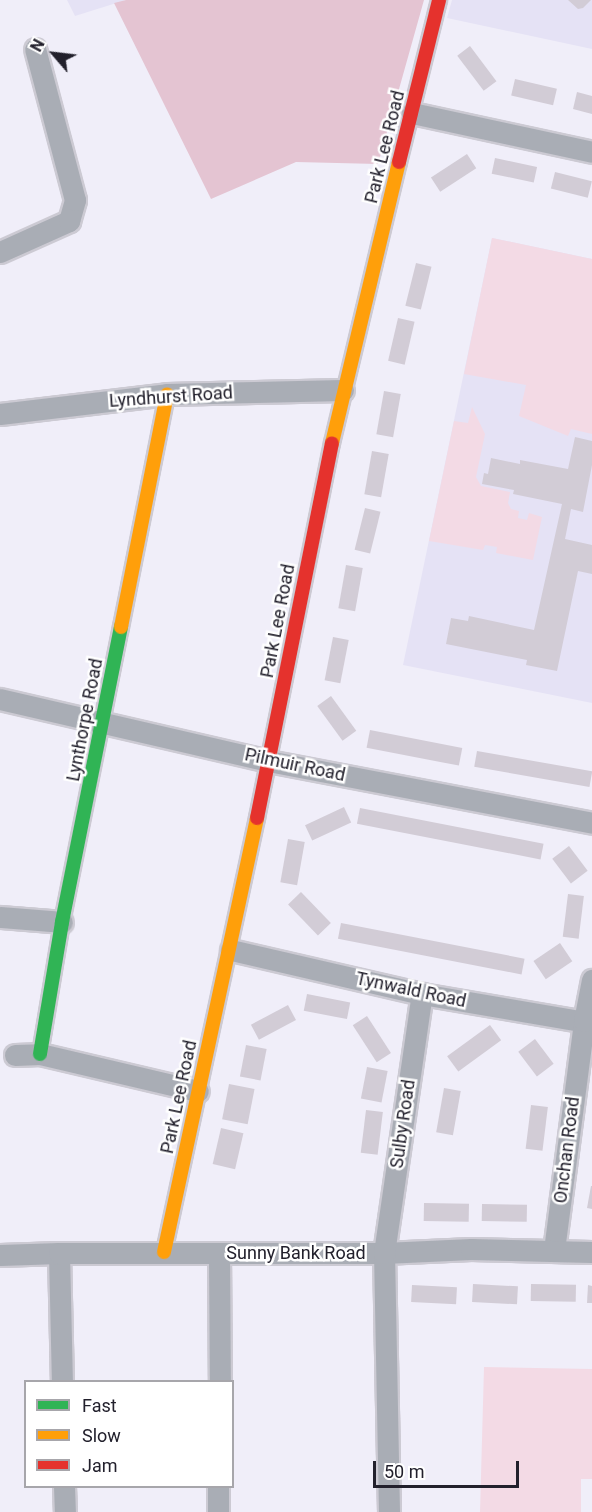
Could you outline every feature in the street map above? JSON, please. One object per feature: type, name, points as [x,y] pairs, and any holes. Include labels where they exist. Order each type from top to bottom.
[{"type":"street","name":"Park Lee Road","points":[[164,1252],[198,1090],[231,950],[343,390],[439,0]]},
{"type":"street","points":[[0,252],[69,221],[75,200],[35,49]]},
{"type":"street","points":[[412,113],[592,152]]},
{"type":"street","name":"Lyndhurst Road","points":[[0,414],[167,394],[343,390]]},
{"type":"street","name":"Lynthorpe Road","points":[[40,1054],[62,922],[104,721],[167,394]]},
{"type":"street","name":"Pilmuir Road","points":[[0,699],[104,721],[268,761],[592,823]]},
{"type":"street","points":[[0,917],[62,922]]},
{"type":"street","name":"Tynwald Road","points":[[231,950],[422,994],[588,1022]]},
{"type":"street","name":"Onchan Road","points":[[554,1250],[588,1022],[592,980]]},
{"type":"street","name":"Sulby Road","points":[[389,1512],[384,1253],[422,994]]},
{"type":"street","points":[[15,1055],[40,1054],[198,1090]]},
{"type":"street","name":"Sunny Bank Road","points":[[0,1255],[59,1252],[384,1253],[471,1249],[592,1252]]},
{"type":"street","points":[[59,1252],[62,1380]]},
{"type":"street","points":[[219,1254],[220,1380]]},
{"type":"street","points":[[64,1488],[64,1512]]},
{"type":"street","points":[[218,1488],[218,1512]]},
{"type":"shaded area","points":[[67,0],[126,0],[75,16]]},
{"type":"shaded area","points":[[126,0],[424,0],[378,164],[296,162],[211,199],[114,3]]},
{"type":"shaded area","points":[[452,0],[592,0],[592,49],[447,18]]},
{"type":"shaded area","points":[[492,238],[592,259],[592,703],[403,665]]},
{"type":"shaded area","points":[[492,238],[592,259],[592,434],[571,429],[568,436],[519,416],[526,385],[464,374]]},
{"type":"shaded area","points":[[472,407],[485,434],[476,477],[481,486],[510,492],[508,503],[511,509],[519,511],[518,518],[527,520],[529,513],[542,517],[533,560],[496,553],[497,547],[485,545],[483,550],[429,541],[454,421],[468,423]]},
{"type":"shaded area","points":[[484,1367],[592,1369],[592,1479],[581,1479],[581,1512],[480,1512]]},
{"type":"building","points":[[568,0],[591,0],[583,8],[578,9]]},
{"type":"building","points":[[470,46],[496,81],[484,91],[457,56]]},
{"type":"building","points":[[515,79],[557,89],[553,105],[511,96]]},
{"type":"building","points":[[577,92],[592,96],[592,114],[573,109]]},
{"type":"building","points":[[467,154],[476,168],[440,192],[431,177]]},
{"type":"building","points":[[495,158],[537,167],[534,183],[492,174]]},
{"type":"building","points":[[555,172],[592,181],[588,198],[551,188]]},
{"type":"building","points":[[416,263],[432,267],[421,310],[405,306]]},
{"type":"building","points":[[398,318],[415,322],[405,365],[388,361]]},
{"type":"building","points":[[384,391],[401,394],[393,437],[376,434]]},
{"type":"building","points":[[575,437],[592,441],[592,465],[583,512],[571,509],[565,539],[592,545],[592,574],[578,571],[557,671],[526,665],[527,660],[446,644],[451,618],[468,621],[469,616],[534,630],[562,504],[513,494],[514,490],[482,484],[484,473],[488,474],[491,458],[520,464],[520,460],[568,469]]},
{"type":"building","points":[[372,451],[389,454],[381,497],[364,494]]},
{"type":"building","points":[[365,508],[381,512],[370,554],[355,550]]},
{"type":"building","points":[[346,565],[363,568],[355,611],[338,608]]},
{"type":"building","points":[[333,637],[349,640],[340,683],[325,680]]},
{"type":"building","points":[[331,696],[356,731],[343,741],[317,706]]},
{"type":"building","points":[[370,730],[462,748],[459,766],[367,748]]},
{"type":"building","points":[[477,751],[592,771],[589,787],[474,767]]},
{"type":"building","points":[[344,807],[351,822],[312,841],[305,825]]},
{"type":"building","points":[[360,808],[544,844],[541,859],[357,824]]},
{"type":"building","points":[[288,839],[305,842],[297,885],[280,882]]},
{"type":"building","points":[[569,846],[588,871],[571,883],[552,859]]},
{"type":"building","points":[[301,892],[331,923],[318,935],[288,905]]},
{"type":"building","points":[[568,894],[584,896],[579,939],[563,937]]},
{"type":"building","points":[[341,923],[525,959],[522,974],[338,939]]},
{"type":"building","points":[[560,943],[572,961],[546,979],[533,961]]},
{"type":"building","points":[[307,994],[350,1002],[347,1019],[304,1011]]},
{"type":"building","points":[[288,1005],[296,1020],[259,1040],[251,1025]]},
{"type":"building","points":[[367,1016],[391,1053],[377,1062],[353,1025]]},
{"type":"building","points":[[490,1025],[501,1040],[458,1072],[447,1056]]},
{"type":"building","points":[[535,1039],[554,1064],[537,1076],[518,1052]]},
{"type":"building","points":[[246,1045],[267,1049],[261,1080],[240,1076]]},
{"type":"building","points":[[367,1067],[388,1071],[382,1102],[361,1098]]},
{"type":"building","points":[[229,1084],[255,1089],[248,1124],[222,1119]]},
{"type":"building","points":[[444,1088],[461,1091],[453,1135],[436,1132]]},
{"type":"building","points":[[531,1105],[548,1107],[543,1151],[526,1149]]},
{"type":"building","points":[[366,1110],[383,1112],[378,1155],[361,1153]]},
{"type":"building","points":[[221,1128],[243,1133],[235,1169],[213,1164]]},
{"type":"building","points":[[592,1186],[592,1209],[587,1208]]},
{"type":"building","points":[[424,1203],[469,1204],[469,1222],[424,1221]]},
{"type":"building","points":[[482,1204],[527,1205],[527,1222],[482,1221]]},
{"type":"building","points":[[473,1284],[518,1286],[517,1304],[472,1302]]},
{"type":"building","points":[[531,1284],[576,1285],[576,1302],[531,1301]]},
{"type":"building","points":[[412,1285],[457,1287],[456,1304],[411,1302]]},
{"type":"building","points":[[588,1285],[592,1286],[592,1303],[587,1303]]},
{"type":"traffic: fast","points":[[40,1054],[62,922],[121,627]]},
{"type":"traffic: slow","points":[[332,443],[399,162]]},
{"type":"traffic: slow","points":[[121,627],[167,394]]},
{"type":"traffic: slow","points":[[164,1252],[257,818]]},
{"type":"traffic: jam","points":[[399,162],[439,0]]},
{"type":"traffic: jam","points":[[257,818],[332,443]]}]
